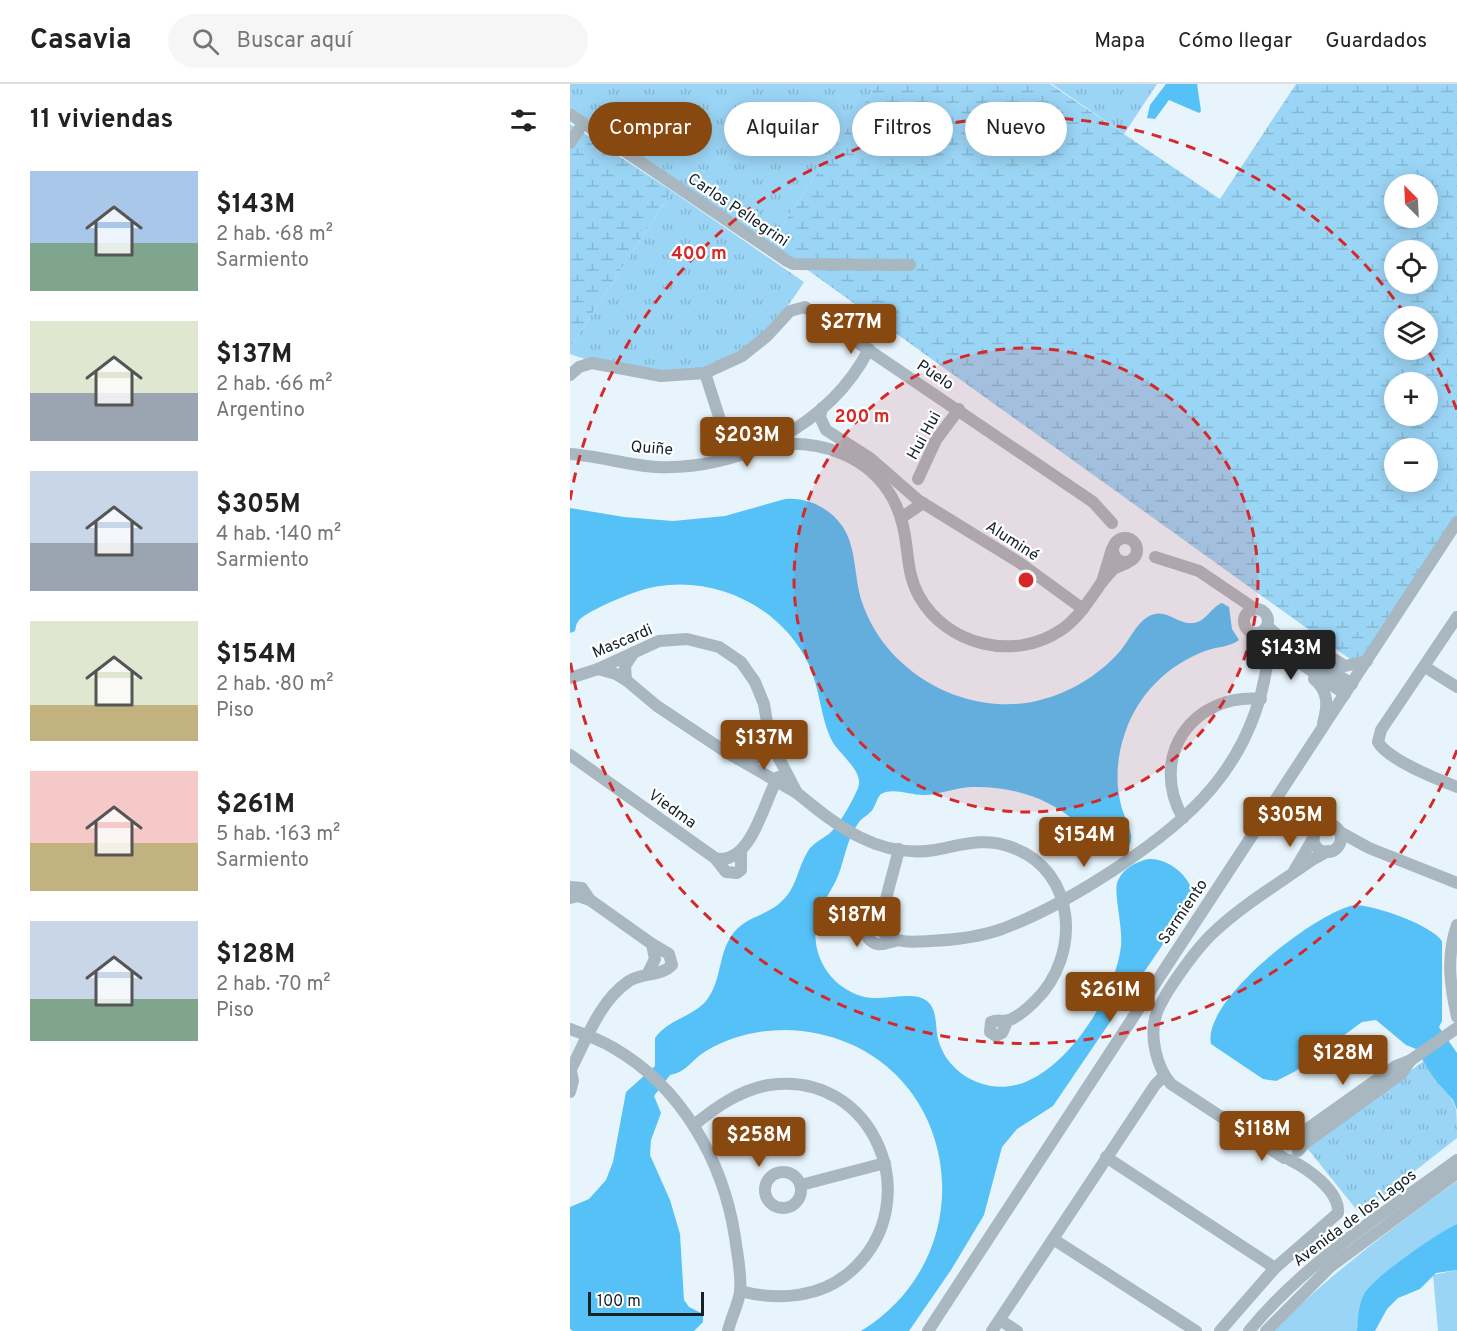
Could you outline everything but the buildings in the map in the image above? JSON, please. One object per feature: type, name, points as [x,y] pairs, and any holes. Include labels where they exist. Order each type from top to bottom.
[{"type":"street","name":"Carlos Pellegrini","points":[[570,114],[793,264],[910,265]]},
{"type":"street","points":[[570,143],[583,123]]},
{"type":"street","name":"Puelo","points":[[570,375],[579,367],[592,363],[662,376],[705,373],[742,356],[767,336],[790,311],[799,307],[811,310],[1093,502],[1131,541],[1155,557]]},
{"type":"street","name":"Quiñe","points":[[570,454],[662,467],[696,464],[732,457],[760,447],[800,426],[849,381],[869,349]]},
{"type":"street","points":[[705,373],[732,457]]},
{"type":"street","points":[[822,408],[820,417],[826,430]]},
{"type":"street","name":"Hui Hui","points":[[918,478],[936,440],[958,409]]},
{"type":"street","points":[[800,426],[796,436],[803,443]]},
{"type":"street","name":"Aluminé","points":[[800,426],[826,430],[870,458],[921,502],[1020,563],[1083,609]]},
{"type":"street","points":[[760,447],[803,443],[835,449],[864,467],[886,490],[901,518],[908,566],[918,595],[934,617],[958,635],[982,644],[1022,646],[1061,630],[1083,609],[1113,569],[1130,561],[1155,557],[1199,571],[1227,589],[1250,612],[1266,614],[1261,645],[1268,665]]},
{"type":"street","points":[[897,482],[906,483],[918,478],[921,502],[901,518]]},
{"type":"street","name":"Sarmiento","points":[[927,1331],[1321,733],[1457,522]]},
{"type":"street","points":[[1112,523],[1116,559],[1130,561]]},
{"type":"street","points":[[1114,546],[1131,541],[1137,554],[1130,561]]},
{"type":"street","points":[[1102,582],[1114,546]]},
{"type":"street","points":[[1250,612],[1244,627],[1262,631],[1294,656],[1302,671],[1324,691],[1327,706],[1321,733]]},
{"type":"street","points":[[1457,617],[1381,730],[1378,741],[1383,749],[1426,774],[1457,787]]},
{"type":"street","points":[[1262,631],[1270,643],[1348,689]]},
{"type":"street","name":"Mascardi","points":[[570,678],[598,669],[659,640],[687,639],[719,647],[733,655],[748,671],[761,693],[770,741],[797,793]]},
{"type":"street","points":[[899,849],[893,880],[880,921],[883,932],[895,941],[938,941],[982,934],[1040,913],[1131,857],[1183,818],[1213,787],[1230,765],[1251,727],[1261,699],[1270,643]]},
{"type":"street","points":[[1268,665],[1281,656],[1294,656],[1317,649],[1345,666],[1367,660]]},
{"type":"street","points":[[626,681],[625,666],[634,652]]},
{"type":"street","points":[[1425,667],[1457,687]]},
{"type":"street","points":[[598,669],[616,674],[657,706],[736,759],[797,793],[832,823],[856,837],[899,849],[933,850],[976,841],[1012,847],[1025,853],[1046,870],[1062,900],[1068,924],[1063,955],[1057,970],[1036,1000],[1008,1020]]},
{"type":"street","points":[[1183,818],[1175,804],[1169,779],[1174,751],[1184,733],[1195,719],[1216,705],[1237,698],[1261,699]]},
{"type":"street","points":[[736,759],[756,758],[770,741]]},
{"type":"street","name":"Viedma","points":[[570,755],[715,858],[726,872],[737,873],[743,863],[741,851],[768,805],[775,782]]},
{"type":"street","points":[[775,782],[782,764]]},
{"type":"street","points":[[1292,874],[1317,829],[1325,824],[1334,826],[1340,832],[1369,848],[1457,883]]},
{"type":"street","points":[[1220,1331],[1275,1268],[1338,1213],[1337,1203],[1329,1191],[1292,1154],[1256,1140],[1189,1096],[1164,1076],[1158,1060],[1154,1034],[1159,1008],[1195,953],[1213,933],[1292,874],[1333,848],[1340,832]]},
{"type":"street","points":[[1314,837],[1318,847],[1369,848]]},
{"type":"street","points":[[570,887],[582,888],[590,900]]},
{"type":"street","points":[[570,898],[578,896],[590,900],[669,954],[672,965],[667,970],[648,973],[620,988],[586,1035],[570,1071],[573,1081],[570,1092]]},
{"type":"street","points":[[1457,925],[1452,938],[1449,973],[1457,1017]]},
{"type":"street","points":[[648,973],[655,958],[652,944]]},
{"type":"street","points":[[570,1029],[611,1046],[645,1070],[666,1090],[694,1125],[724,1187],[734,1230],[740,1291],[727,1330]]},
{"type":"street","points":[[1292,1154],[1401,1074],[1411,1060],[1454,1030]]},
{"type":"street","points":[[992,1331],[1155,1085],[1164,1076]]},
{"type":"street","points":[[694,1125],[740,1094],[768,1085],[803,1085],[836,1098],[858,1115],[877,1141],[885,1162],[888,1177],[888,1212],[877,1240],[861,1262],[839,1280],[813,1292],[781,1296],[740,1291]]},
{"type":"street","points":[[1419,1188],[1457,1152]]},
{"type":"street","points":[[1106,1158],[1275,1268]]},
{"type":"street","name":"Avenida de los Lagos","points":[[1250,1331],[1292,1285],[1327,1255],[1457,1160]]},
{"type":"street","points":[[801,1185],[885,1162]]},
{"type":"street","name":"Avenida de los Lagos","points":[[1266,1331],[1330,1267],[1457,1173]]},
{"type":"street","points":[[1053,1239],[1196,1331]]},
{"type":"street","points":[[1000,1320],[1017,1331]]},
{"type":"green space","points":[[570,84],[877,84],[865,102],[852,102],[852,121],[840,139],[840,102],[724,102],[724,156],[829,156],[770,243],[642,156],[712,156],[712,102],[588,102],[588,119],[570,107]]},
{"type":"green space","points":[[877,84],[1050,84],[1220,199],[1296,84],[1457,84],[1457,517],[1361,667],[770,243],[829,156],[840,156],[840,139],[852,121],[852,156],[953,156],[953,102],[865,102]]},
{"type":"green space","points":[[1052,84],[1157,84],[1124,134]]},
{"type":"green space","points":[[570,124],[588,136],[588,156],[619,156],[672,191],[570,348]]},
{"type":"green space","points":[[672,191],[804,282],[769,329],[755,343],[735,357],[713,366],[690,371],[640,371],[570,354],[570,348]]},
{"type":"green space","points":[[1425,1060],[1454,1103],[1457,1138],[1360,1214],[1307,1148]]},
{"type":"green space","points":[[1457,1181],[1457,1224],[1407,1256],[1369,1287],[1361,1303],[1357,1331],[1273,1331],[1339,1271]]},
{"type":"green space","points":[[1457,1270],[1457,1331],[1438,1331],[1433,1275]]},
{"type":"shaded area","points":[[1166,84],[1197,84],[1201,111],[1199,113],[1169,100],[1155,119],[1147,118],[1150,105]]},
{"type":"shaded area","points":[[785,499],[802,500],[818,505],[838,520],[851,545],[859,593],[873,627],[888,649],[907,667],[929,683],[953,694],[979,702],[1005,704],[1032,702],[1057,695],[1081,684],[1102,669],[1121,650],[1139,625],[1153,615],[1165,614],[1187,623],[1193,623],[1201,620],[1222,603],[1229,607],[1232,629],[1239,640],[1205,651],[1179,664],[1156,683],[1138,706],[1125,733],[1120,751],[1119,796],[1131,835],[1129,846],[1121,853],[1109,855],[1099,850],[1079,825],[1065,813],[1027,794],[999,788],[971,787],[926,795],[892,791],[881,794],[870,813],[855,828],[838,876],[818,917],[816,942],[823,966],[830,976],[849,991],[861,996],[878,998],[913,996],[927,1001],[935,1014],[938,1039],[943,1051],[958,1071],[979,1083],[991,1086],[1016,1085],[1035,1078],[1053,1065],[1070,1048],[1099,1008],[1110,986],[1121,946],[1116,889],[1124,872],[1144,860],[1152,859],[1169,864],[1184,876],[1192,892],[1193,900],[1053,1106],[1017,1129],[1002,1147],[984,1215],[951,1270],[909,1331],[861,1331],[903,1296],[929,1253],[941,1206],[940,1158],[924,1113],[896,1075],[855,1046],[802,1031],[777,1030],[740,1036],[717,1045],[701,1054],[681,1071],[670,1075],[654,1096],[661,1113],[651,1140],[650,1155],[670,1200],[680,1234],[684,1300],[689,1307],[703,1314],[703,1322],[694,1331],[573,1331],[570,1329],[570,1207],[589,1199],[606,1180],[613,1162],[626,1092],[655,1066],[655,1038],[660,1032],[706,1001],[715,984],[725,948],[735,931],[745,922],[770,910],[786,897],[808,851],[837,825],[852,800],[859,782],[858,775],[831,739],[824,721],[816,683],[796,642],[758,607],[734,595],[710,588],[684,585],[658,586],[633,593],[598,608],[580,619],[575,631],[570,633],[570,508],[624,517],[673,521],[725,516]]},
{"type":"shaded area","points":[[1355,905],[1375,908],[1402,917],[1427,929],[1442,941],[1442,1021],[1439,1027],[1457,1053],[1457,1110],[1453,1100],[1433,1077],[1416,1049],[1406,1045],[1376,1020],[1362,1022],[1294,1072],[1276,1081],[1263,1079],[1211,1044],[1213,1026],[1224,1005],[1242,983],[1290,940],[1337,911]]},
{"type":"shaded area","points":[[1457,1224],[1457,1270],[1436,1273],[1420,1289],[1398,1298],[1387,1309],[1375,1331],[1357,1331],[1364,1294],[1379,1277],[1436,1236]]}]
